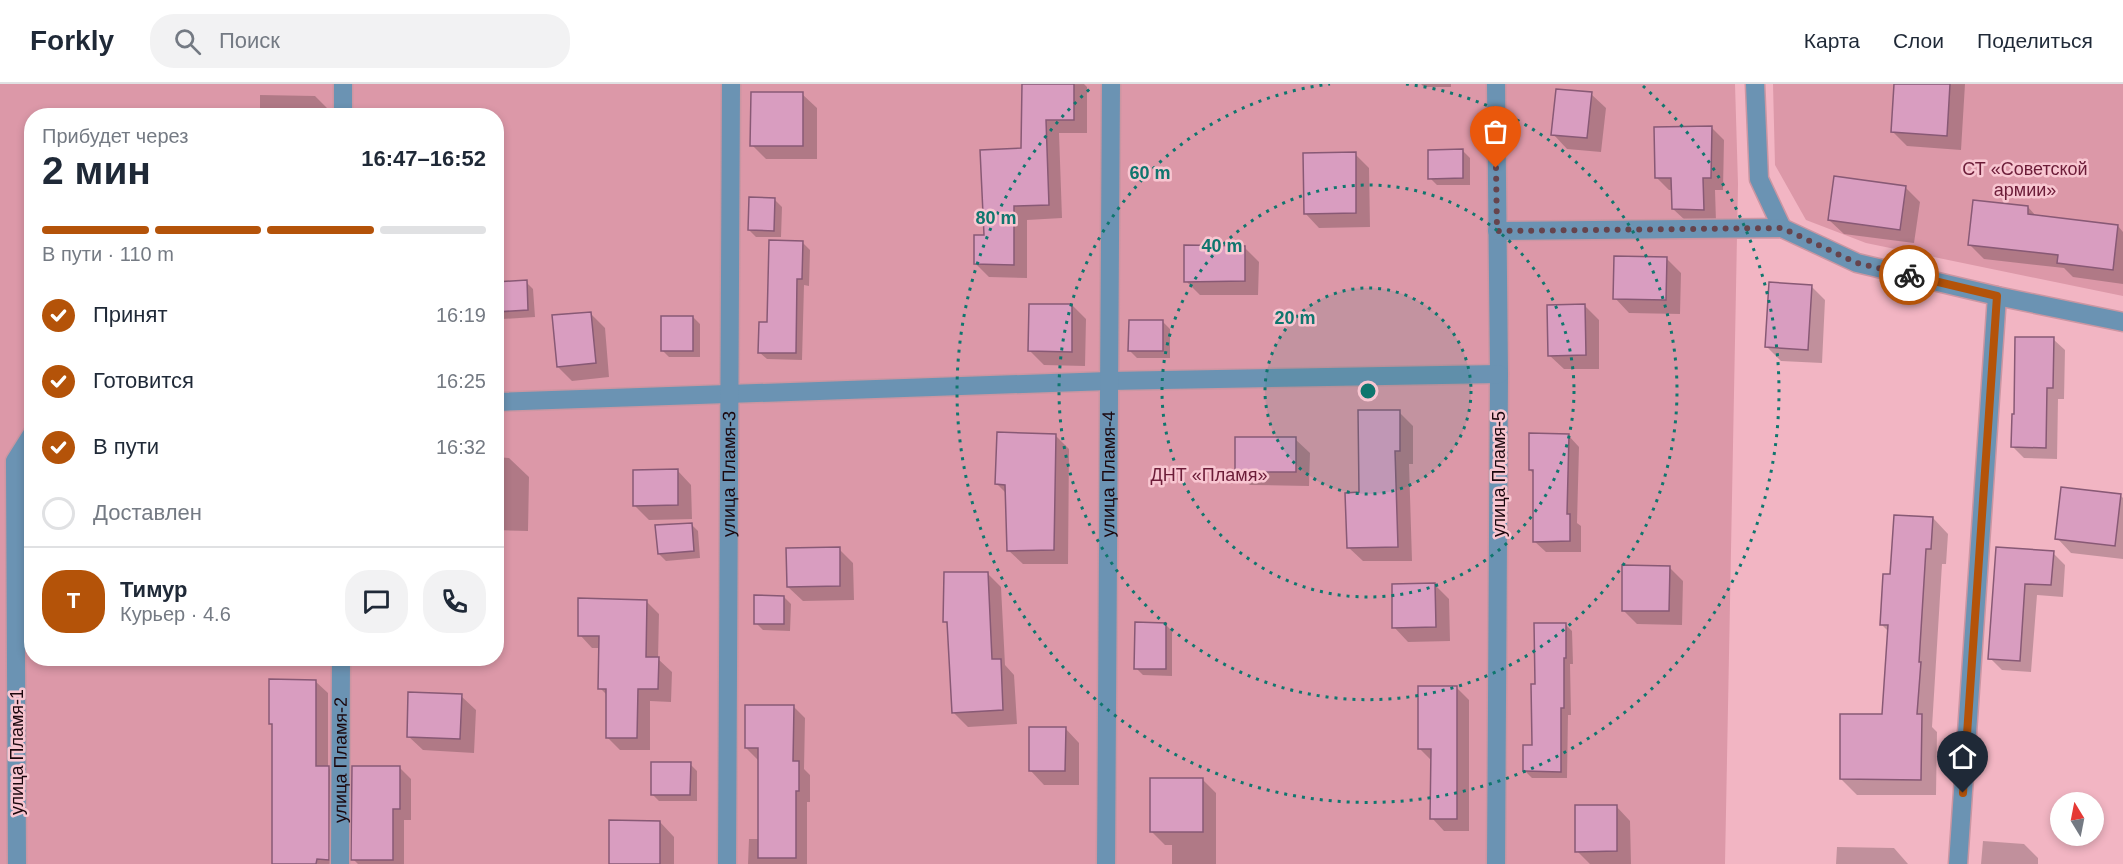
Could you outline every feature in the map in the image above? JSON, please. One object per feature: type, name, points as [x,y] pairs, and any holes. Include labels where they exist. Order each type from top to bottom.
[{"type":"street","points":[[343,84],[343,108]]},
{"type":"street","name":"улица Пламя-3","points":[[727,864],[731,84]]},
{"type":"street","name":"улица Пламя-4","points":[[1106,864],[1112,84]]},
{"type":"street","name":"улица Пламя-5","points":[[1496,84],[1499,374],[1496,864]]},
{"type":"street","points":[[1755,84],[1759,179],[1782,228]]},
{"type":"street","points":[[1497,231],[1782,228],[1857,263],[1997,296],[2123,322]]},
{"type":"street","points":[[1958,864],[1997,296]]},
{"type":"street","points":[[504,402],[1109,381],[1499,374]]},
{"type":"street","name":"улица Пламя-1","points":[[17,864],[15,461],[24,447]]},
{"type":"street","name":"улица Пламя-2","points":[[340,864],[341,666]]},
{"type":"green space","name":"ДНТ «Пламя»","points":[[0,84],[1735,84],[1738,184],[1725,864],[0,864]]},
{"type":"green space","name":"СТ «Советской армии»","points":[[1773,84],[2123,84],[2123,296],[1866,243],[1806,220],[1775,165]]},
{"type":"building","points":[[1022,84],[1074,84],[1074,120],[1046,120],[1049,205],[1014,206],[1014,265],[974,264],[974,235],[984,235],[980,150],[1021,148]]},
{"type":"building","points":[[1894,84],[1950,84],[1947,136],[1891,132]]},
{"type":"building","points":[[1556,89],[1592,92],[1587,138],[1551,135]]},
{"type":"building","points":[[751,92],[803,92],[803,146],[750,146]]},
{"type":"building","points":[[1712,126],[1711,178],[1703,178],[1704,210],[1672,209],[1671,178],[1655,178],[1654,127]]},
{"type":"building","points":[[1463,149],[1463,178],[1428,179],[1428,150]]},
{"type":"building","points":[[1356,152],[1356,213],[1304,214],[1303,153]]},
{"type":"building","points":[[1834,176],[1906,186],[1900,230],[1828,220]]},
{"type":"building","points":[[749,197],[775,198],[774,231],[748,230]]},
{"type":"building","points":[[1973,200],[2028,206],[2028,214],[2118,225],[2113,270],[2057,263],[2058,255],[1968,245]]},
{"type":"building","points":[[769,240],[803,241],[802,279],[797,279],[796,353],[758,353],[759,322],[767,322]]},
{"type":"building","points":[[1184,245],[1245,246],[1245,281],[1184,282]]},
{"type":"building","points":[[1614,256],[1667,257],[1666,300],[1613,299]]},
{"type":"building","points":[[527,280],[528,310],[504,312],[504,281]]},
{"type":"building","points":[[1769,282],[1812,285],[1808,350],[1765,347]]},
{"type":"building","points":[[1029,304],[1072,304],[1072,352],[1028,351]]},
{"type":"building","points":[[1585,304],[1586,355],[1548,356],[1547,305]]},
{"type":"building","points":[[591,312],[596,363],[557,367],[552,315]]},
{"type":"building","points":[[661,316],[693,316],[693,351],[661,351]]},
{"type":"building","points":[[1129,320],[1163,320],[1163,351],[1128,351]]},
{"type":"building","points":[[2015,337],[2054,337],[2053,388],[2047,388],[2046,448],[2011,447]]},
{"type":"building","points":[[1358,410],[1400,410],[1400,451],[1395,451],[1398,547],[1347,548],[1345,493],[1359,492]]},
{"type":"building","points":[[997,432],[1056,434],[1054,550],[1007,551],[1005,485],[995,484]]},
{"type":"building","points":[[1529,433],[1569,434],[1567,514],[1570,514],[1570,541],[1533,542],[1533,470],[1529,470]]},
{"type":"building","points":[[1235,437],[1296,437],[1296,472],[1235,472]]},
{"type":"building","points":[[678,469],[678,505],[633,506],[633,470]]},
{"type":"building","points":[[2061,487],[2121,494],[2115,546],[2055,539]]},
{"type":"building","points":[[1894,515],[1933,517],[1931,549],[1926,549],[1919,662],[1921,662],[1917,714],[1922,714],[1921,780],[1840,779],[1840,714],[1882,714],[1888,625],[1880,625],[1883,574],[1890,574]]},
{"type":"building","points":[[692,523],[694,551],[658,554],[655,525]]},
{"type":"building","points":[[840,547],[840,586],[787,587],[786,548]]},
{"type":"building","points":[[1996,547],[2054,551],[2051,585],[2025,584],[2020,661],[1988,659]]},
{"type":"building","points":[[1622,565],[1670,566],[1669,611],[1622,611]]},
{"type":"building","points":[[944,572],[988,572],[992,659],[1001,659],[1003,710],[952,713],[947,622],[943,622]]},
{"type":"building","points":[[1435,583],[1436,627],[1392,628],[1392,584]]},
{"type":"building","points":[[754,595],[784,596],[784,624],[754,624]]},
{"type":"building","points":[[578,598],[647,600],[646,657],[659,657],[658,689],[638,689],[637,738],[606,738],[606,689],[598,689],[599,636],[578,636]]},
{"type":"building","points":[[1135,622],[1166,623],[1166,669],[1134,669]]},
{"type":"building","points":[[1534,623],[1566,623],[1564,708],[1561,708],[1561,772],[1523,771],[1523,745],[1532,745],[1531,684],[1535,684]]},
{"type":"building","points":[[269,679],[316,680],[316,766],[329,766],[329,860],[317,859],[316,864],[272,864],[272,724],[269,724]]},
{"type":"building","points":[[1418,686],[1457,686],[1457,819],[1430,819],[1431,749],[1418,749]]},
{"type":"building","points":[[408,692],[462,694],[460,739],[407,737]]},
{"type":"building","points":[[745,705],[794,705],[793,761],[799,761],[799,791],[796,791],[796,858],[758,858],[758,748],[745,748]]},
{"type":"building","points":[[1029,727],[1066,727],[1065,771],[1029,771]]},
{"type":"building","points":[[651,762],[691,762],[690,795],[651,795]]},
{"type":"building","points":[[352,766],[400,766],[400,809],[393,809],[393,860],[351,860]]},
{"type":"building","points":[[1150,778],[1203,778],[1203,832],[1150,832]]},
{"type":"building","points":[[1575,805],[1617,805],[1617,851],[1575,852]]},
{"type":"building","points":[[609,820],[660,821],[660,864],[609,864]]},
{"type":"way so far","points":[[1496,168],[1497,231],[1782,228],[1857,263],[1909,275]]},
{"type":"route","points":[[1909,275],[1997,296],[1963,793]]}]
